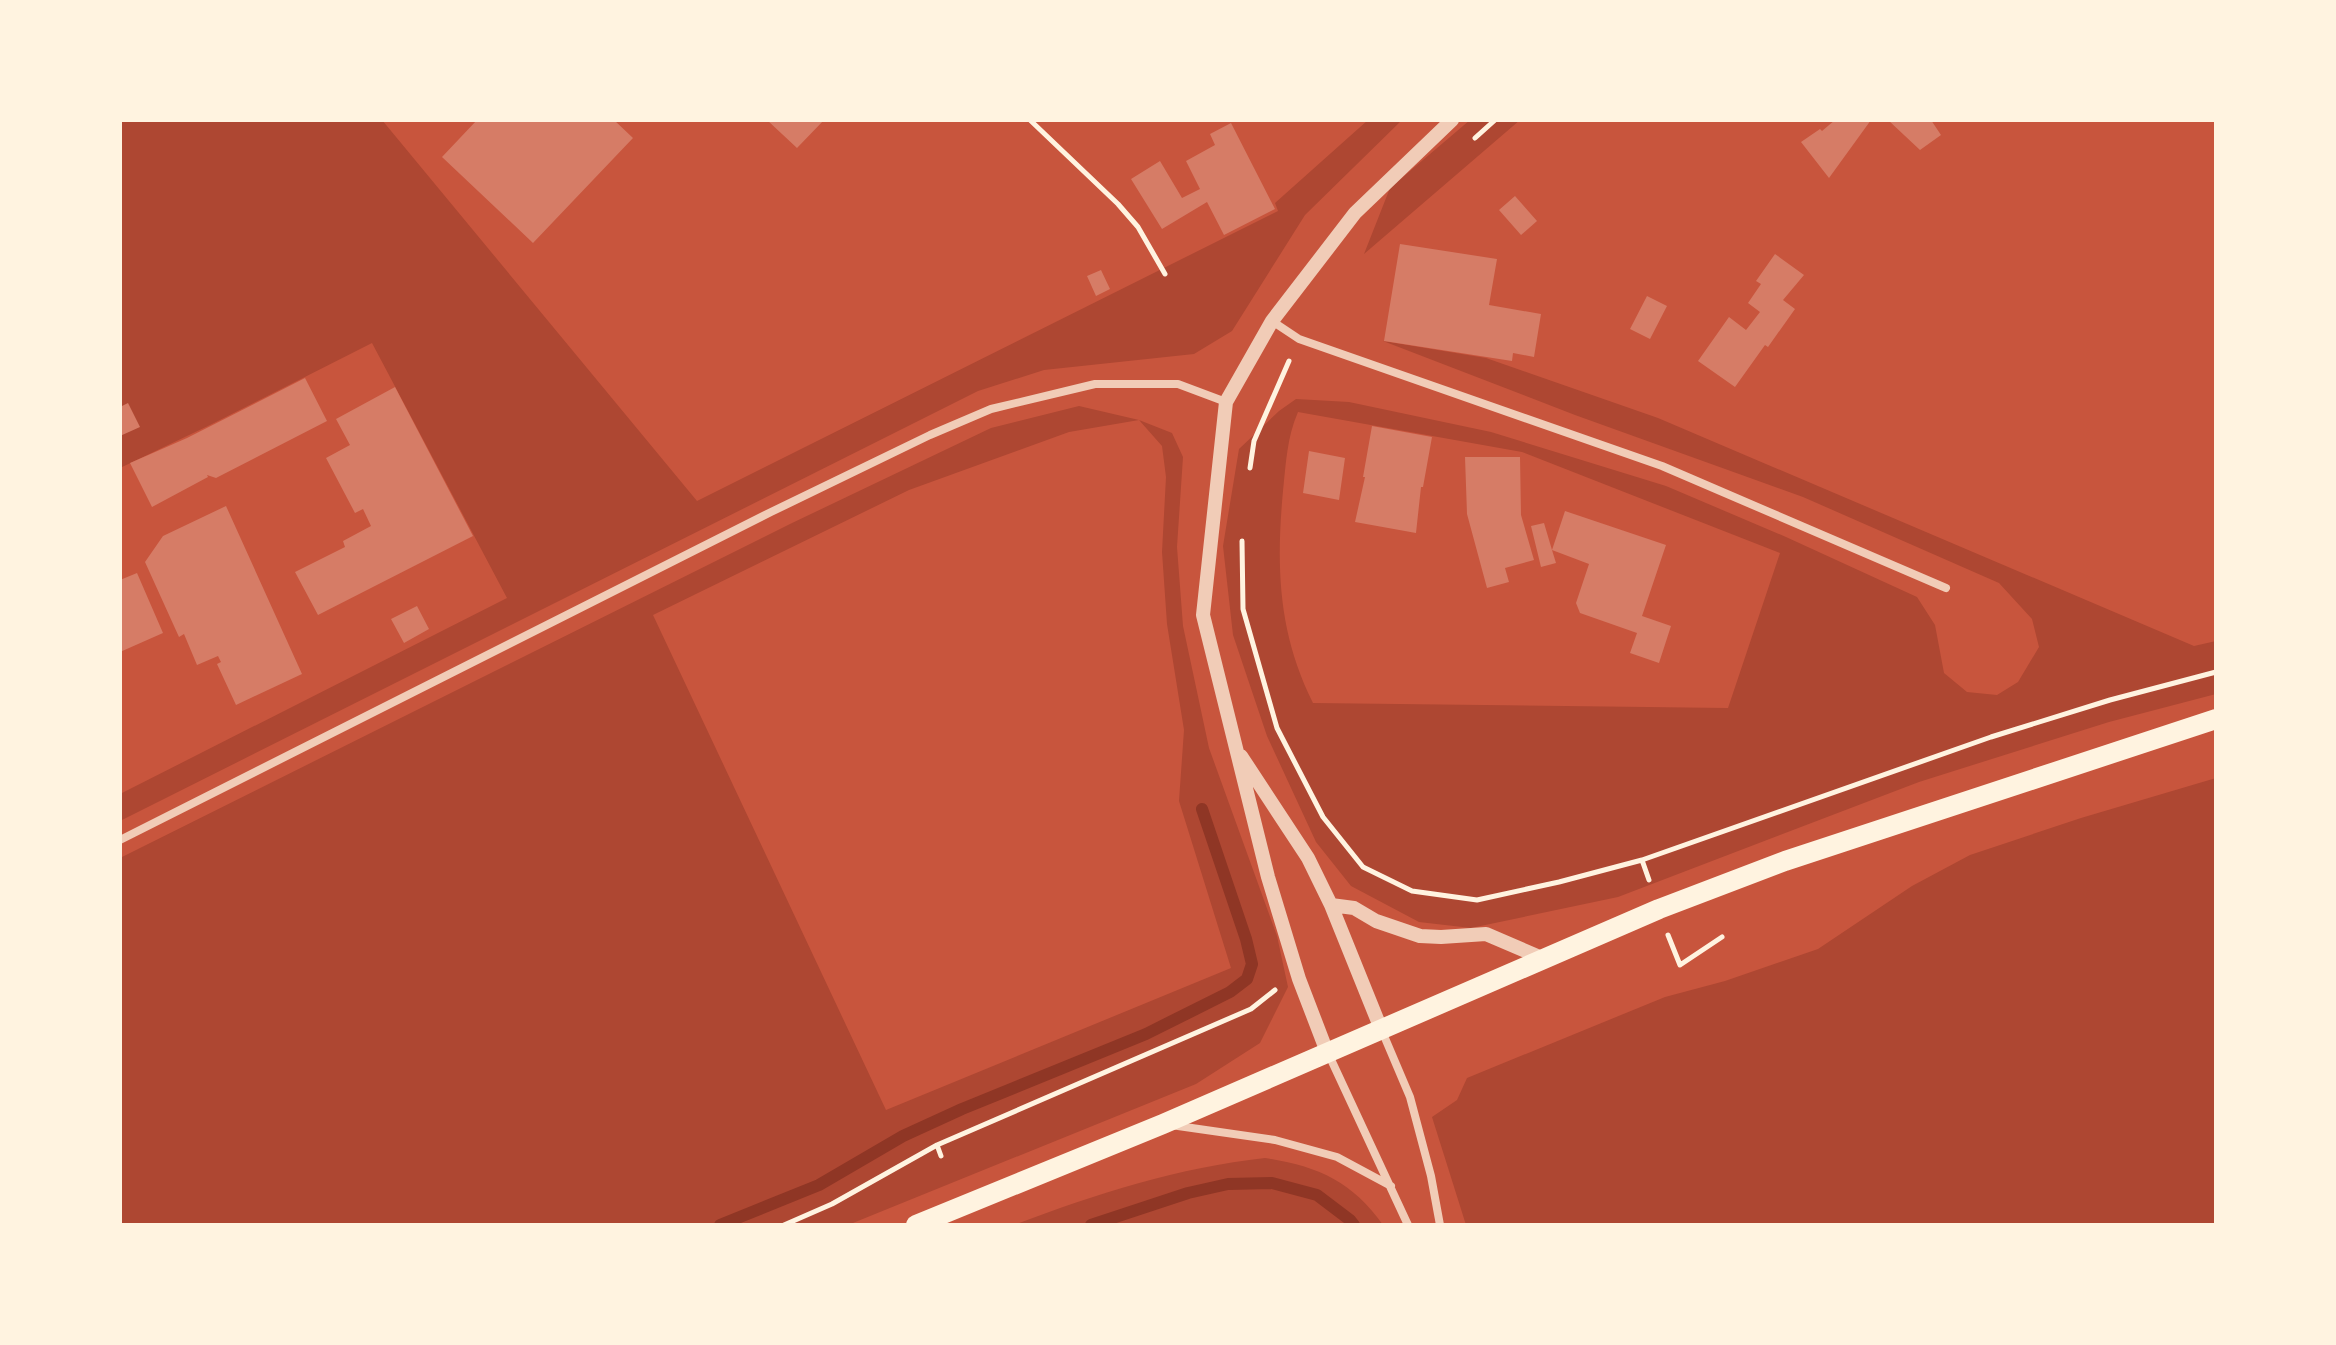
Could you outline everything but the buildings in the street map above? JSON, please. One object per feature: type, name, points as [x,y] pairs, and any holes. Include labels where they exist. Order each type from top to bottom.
[{"type":"main road","points":[[916,1225],[1163,1124],[1659,909],[1785,861],[2216,719]]},
{"type":"street","points":[[1408,1225],[1327,1052],[1299,979],[1268,877],[1203,615],[1226,402],[1272,321],[1355,213],[1452,120]]},
{"type":"street","points":[[1272,321],[1299,339],[1662,466],[1946,588]]},
{"type":"street","points":[[120,840],[771,512],[991,409],[1095,384],[1178,384],[1226,402]]},
{"type":"street","points":[[1235,747],[1308,858],[1331,905],[1410,1097],[1431,1176],[1440,1225]]},
{"type":"street","points":[[1331,905],[1354,908],[1376,921],[1420,936],[1486,934],[1544,959]]},
{"type":"street","points":[[1163,1124],[1275,1140],[1325,1153],[1391,1186]]},
{"type":"path","points":[[1030,120],[1128,215],[1165,274]]},
{"type":"path","points":[[1471,142],[1495,120]]},
{"type":"path","points":[[1248,482],[1254,441],[1299,339]]},
{"type":"path","points":[[1242,537],[1243,609],[1277,728],[1323,817],[1363,867],[1412,891],[1477,900],[1642,860],[1991,737],[2110,700],[2216,672]]},
{"type":"path","points":[[784,1225],[832,1204],[937,1145],[1251,1009]]},
{"type":"path","points":[[937,1145],[941,1156]]},
{"type":"shaded area","points":[[120,120],[382,120],[697,501],[1278,211],[1275,203],[1368,120],[1402,120],[1305,215],[1232,331],[1194,354],[1044,370],[978,391],[120,821],[120,794],[507,598],[372,343],[120,468]]},
{"type":"shaded area","points":[[1470,120],[1520,120],[1364,254],[1390,188]]},
{"type":"shaded area","points":[[1383,341],[1486,358],[1658,418],[2194,646],[2216,641],[2216,694],[2109,722],[1919,782],[1618,897],[1471,928],[1419,922],[1351,886],[1316,842],[1267,736],[1233,635],[1223,546],[1239,449],[1296,399],[1349,402],[1491,432],[1666,486],[1786,537],[1917,597],[1935,625],[1944,673],[1967,692],[1997,695],[2018,682],[2039,647],[2032,619],[1999,583],[1803,497],[1575,415]],"holes":[[[1298,412],[1522,452],[1780,553],[1728,708],[1313,703],[1301,677],[1286,625],[1280,573],[1286,460]]]},
{"type":"shaded area","points":[[1079,406],[1139,420],[1172,433],[1183,457],[1177,547],[1183,626],[1209,748],[1277,936],[1288,987],[1260,1043],[1196,1084],[848,1225],[120,1225],[120,858],[790,524],[991,428]],"holes":[[[1139,420],[1162,446],[1166,477],[1162,552],[1167,624],[1184,730],[1179,801],[1231,968],[886,1110],[653,615],[909,490],[1069,432]]]},
{"type":"shaded area","points":[[2216,778],[2216,1225],[1466,1225],[1432,1117],[1457,1100],[1467,1078],[1665,997],[1725,981],[1818,949],[1912,886],[1970,855]]},
{"type":"shaded area","points":[[1265,1158],[1301,1166],[1332,1178],[1359,1197],[1383,1225],[1014,1225],[1137,1184],[1201,1168]]},
{"type":"waterway","points":[[720,1225],[819,1185],[903,1136],[962,1109],[1146,1034],[1230,992],[1247,979],[1252,964],[1246,939],[1202,809]]},
{"type":"waterway","points":[[1091,1225],[1188,1193],[1228,1184],[1272,1183],[1317,1195],[1354,1225]]}]
